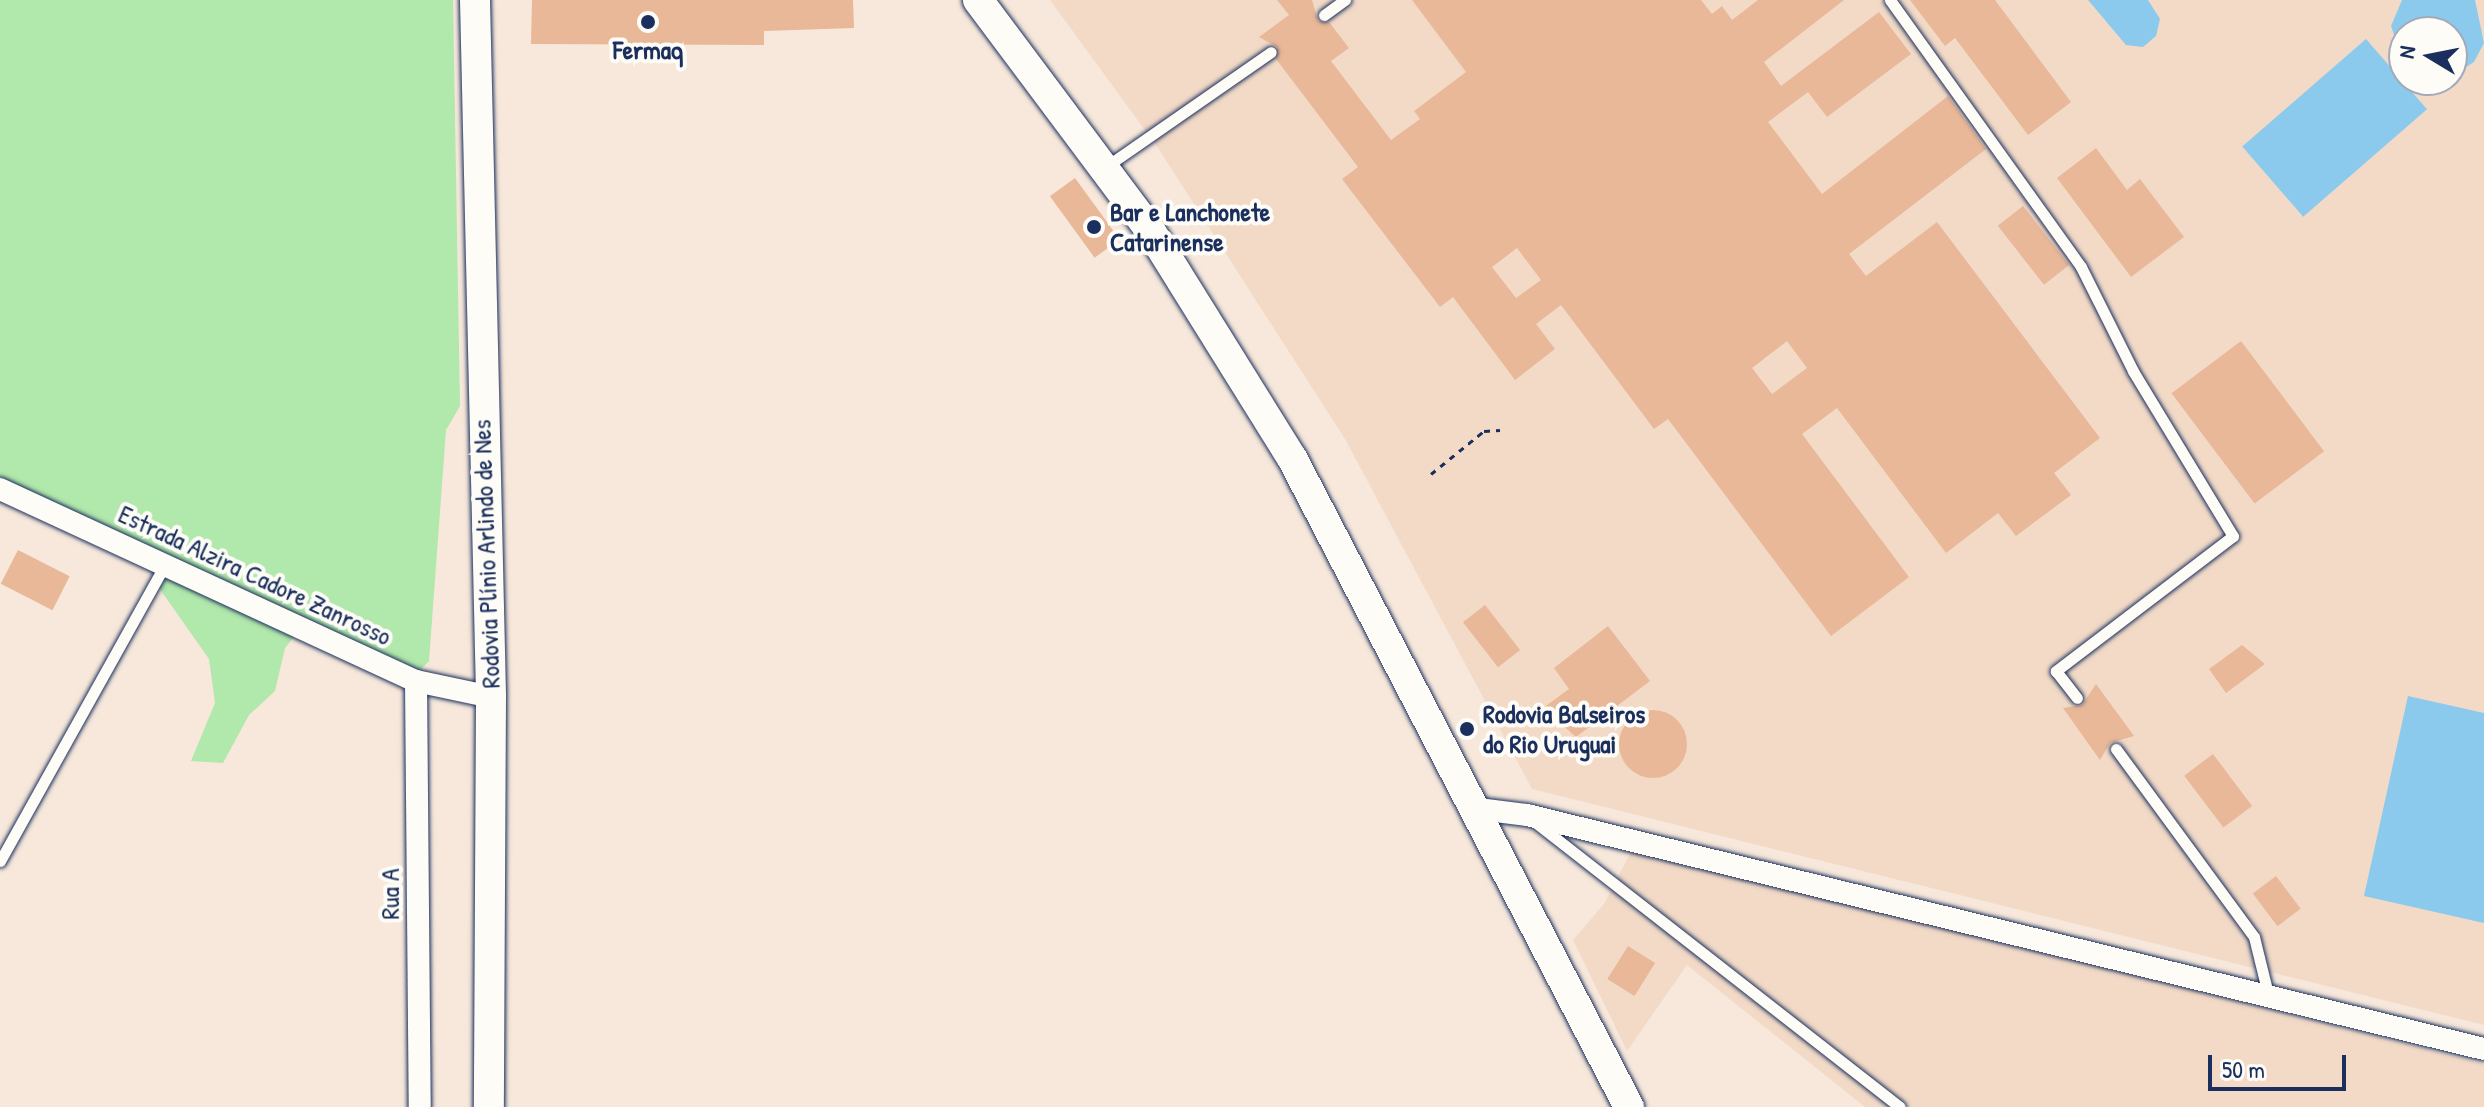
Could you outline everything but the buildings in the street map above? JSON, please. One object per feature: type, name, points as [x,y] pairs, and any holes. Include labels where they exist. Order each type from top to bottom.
[{"type":"main road","points":[[978,0],[1104,168],[1292,458],[1479,809],[1629,1107]]},
{"type":"main road","name":"Rodovia Plínio Arlindo de Nes","points":[[478,8],[491,697],[489,1107]]},
{"type":"street","name":"Estrada Alzira Cadore Zanrosso","points":[[0,489],[416,681],[491,697]]},
{"type":"street","name":"Rua A","points":[[416,681],[420,1107]]},
{"type":"street","points":[[1479,809],[1527,815],[2484,1049]]},
{"type":"lane","points":[[1324,15],[1345,0]]},
{"type":"lane","points":[[1890,0],[2081,267],[2133,371],[2233,536],[2056,671],[2077,698]]},
{"type":"lane","points":[[1104,168],[1271,52]]},
{"type":"lane","points":[[0,861],[166,563]]},
{"type":"lane","points":[[2116,749],[2254,937],[2268,994]]},
{"type":"lane","points":[[1527,815],[1900,1107]]},
{"type":"path","points":[[1431,474],[1484,431],[1500,430]]},
{"type":"shaded area","points":[[1050,0],[2484,0],[2484,1025],[1532,789],[1345,439],[1158,148]]},
{"type":"shaded area","points":[[1633,848],[2484,1064],[2484,1107],[1865,1107],[1687,965],[1627,1051],[1573,940],[1604,904]]},
{"type":"green space","points":[[0,0],[453,0],[460,406],[446,430],[429,661],[419,671],[0,477]]},
{"type":"green space","points":[[166,563],[301,628],[285,648],[275,691],[249,715],[223,763],[191,761],[215,703],[209,659],[157,585]]},
{"type":"water","points":[[2088,0],[2148,0],[2160,19],[2156,36],[2143,47],[2126,45]]},
{"type":"water","points":[[2402,0],[2475,0],[2484,43],[2474,62],[2468,66],[2468,16],[2395,16]]},
{"type":"water","points":[[2366,39],[2388,64],[2388,96],[2416,96],[2427,109],[2303,217],[2242,147]]},
{"type":"water","points":[[2408,696],[2484,713],[2484,923],[2364,896]]},
{"type":"place","name":"Fermaq","points":[[648,22]]},
{"type":"place","name":"Bar e Lanchonete Catarinense","points":[[1094,227]]},
{"type":"place","name":"Rodovia Balseiros do Rio Uruguai","points":[[1467,729]]}]
